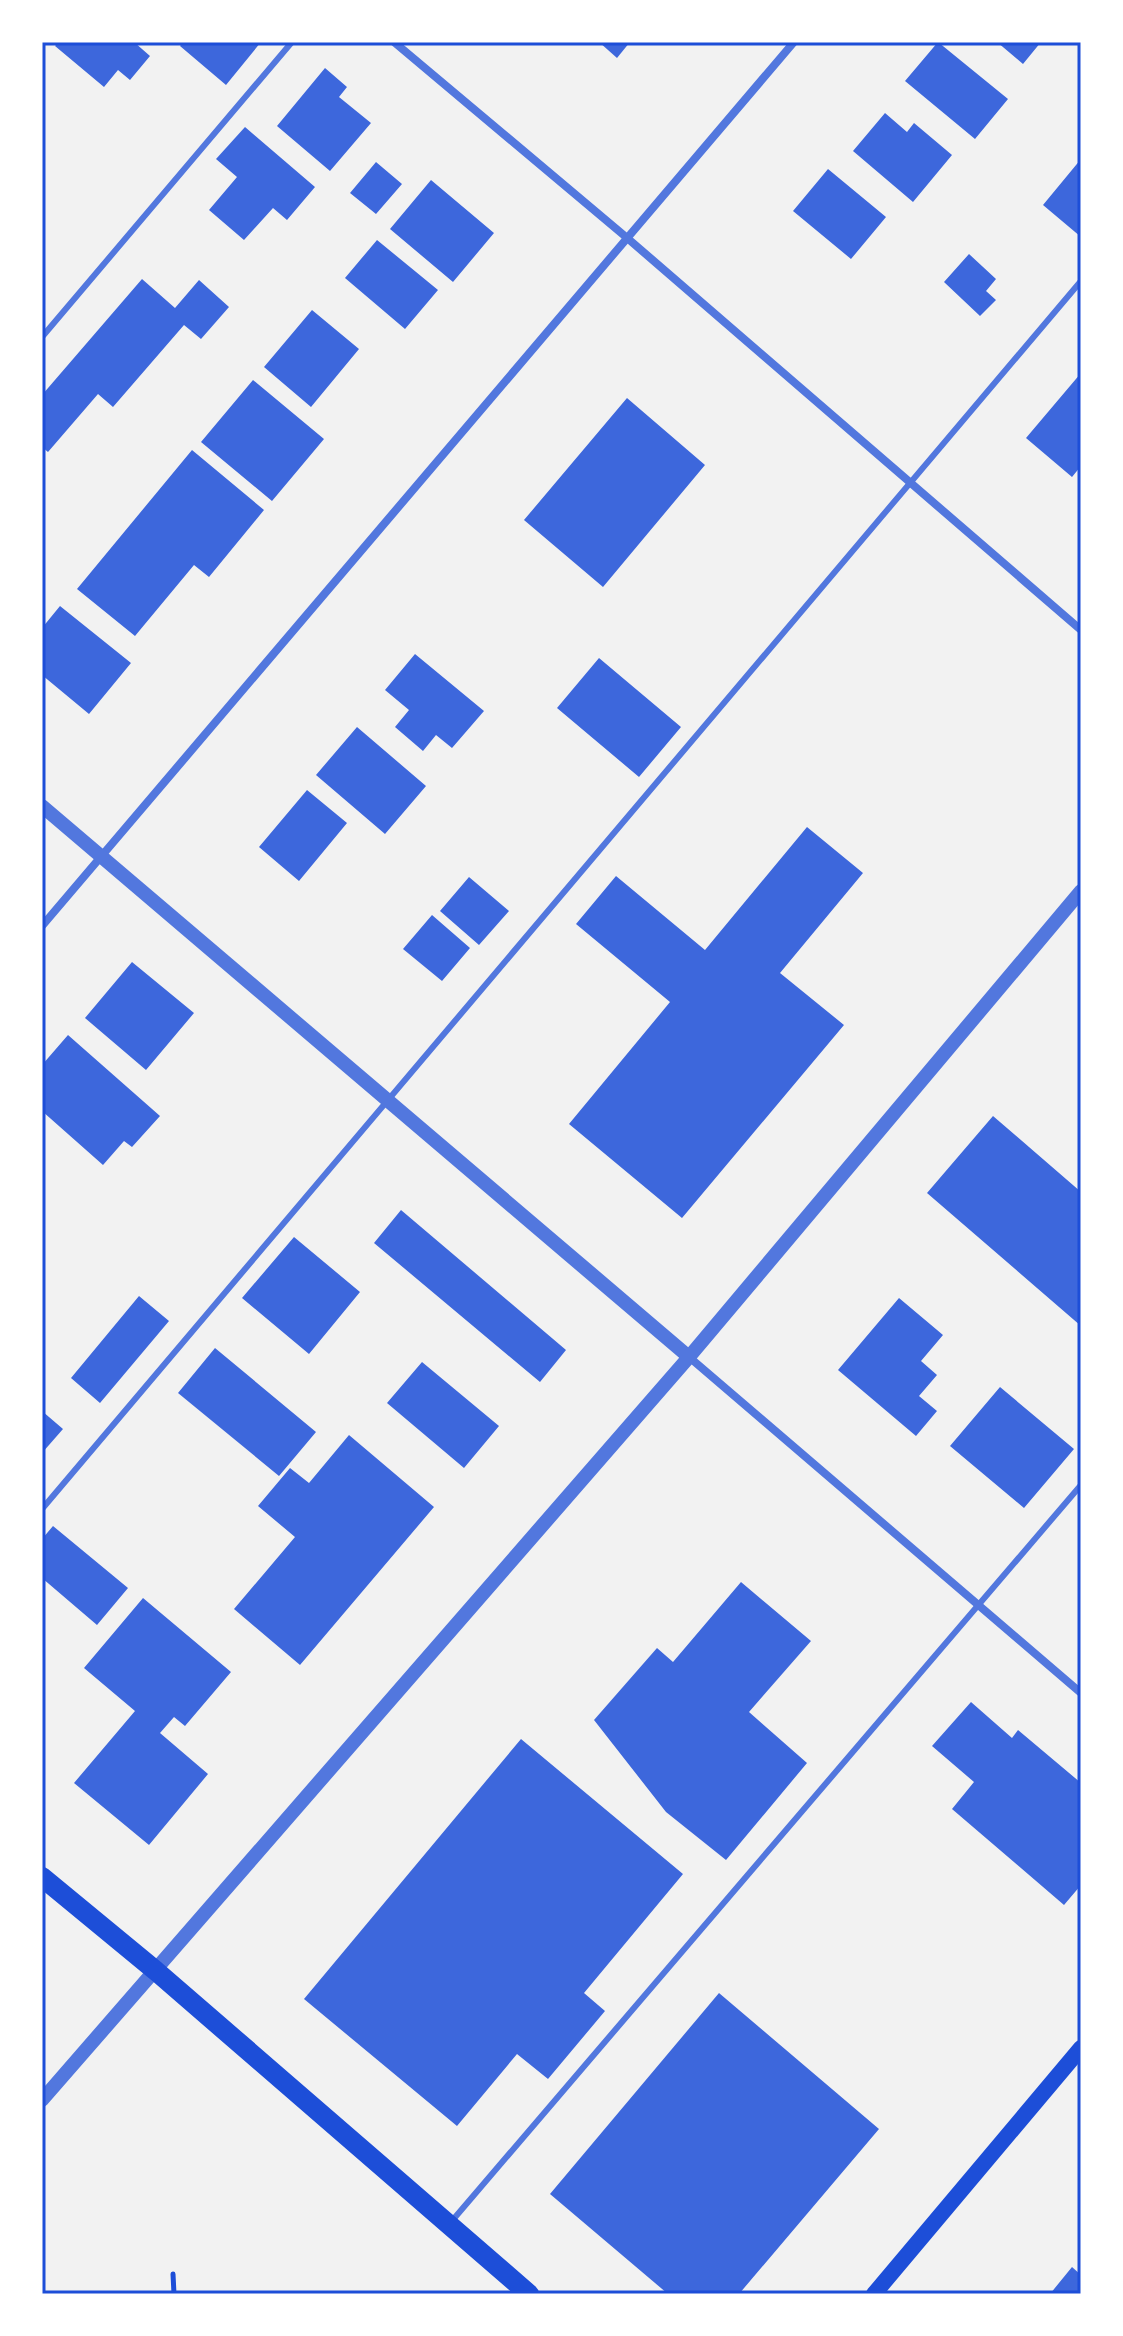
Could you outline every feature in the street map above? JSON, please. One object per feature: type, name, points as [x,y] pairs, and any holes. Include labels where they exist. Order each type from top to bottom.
[{"type":"main road","points":[[42,1877],[156,1971],[529,2294]]},
{"type":"main road","points":[[874,2294],[1081,2048]]},
{"type":"street","points":[[394,42],[626,237],[1081,630]]},
{"type":"street","points":[[42,926],[794,42]]},
{"type":"street","points":[[42,806],[1081,1693]]},
{"type":"street","points":[[42,2100],[689,1357],[1081,891]]},
{"type":"lane","points":[[42,337],[292,42]]},
{"type":"lane","points":[[42,1509],[1081,281]]},
{"type":"lane","points":[[449,2225],[1081,1485]]},
{"type":"path","points":[[173,2274],[174,2294]]},
{"type":"building","points":[[59,42],[134,42],[150,56],[130,80],[118,70],[104,87],[55,46]]},
{"type":"building","points":[[183,42],[261,42],[226,85],[180,46]]},
{"type":"building","points":[[599,42],[630,42],[617,58]]},
{"type":"building","points":[[938,42],[1008,99],[975,139],[905,81]]},
{"type":"building","points":[[997,42],[1041,42],[1023,64]]},
{"type":"building","points":[[325,68],[347,87],[339,97],[371,123],[330,171],[277,126]]},
{"type":"building","points":[[885,113],[907,132],[914,123],[952,155],[913,202],[853,151]]},
{"type":"building","points":[[245,127],[315,187],[287,220],[273,208],[244,240],[209,210],[237,177],[216,159]]},
{"type":"building","points":[[1081,159],[1081,237],[1043,205]]},
{"type":"building","points":[[376,162],[402,184],[376,214],[350,193]]},
{"type":"building","points":[[828,169],[886,217],[851,259],[793,211]]},
{"type":"building","points":[[431,180],[494,233],[453,282],[390,229]]},
{"type":"building","points":[[377,240],[438,290],[405,329],[345,278]]},
{"type":"building","points":[[969,254],[996,279],[986,291],[996,300],[980,316],[944,282]]},
{"type":"building","points":[[142,279],[175,308],[199,280],[229,307],[201,339],[184,325],[113,407],[98,394],[48,452],[42,447],[42,395]]},
{"type":"building","points":[[312,310],[359,349],[311,407],[264,367]]},
{"type":"building","points":[[1081,373],[1081,466],[1072,477],[1026,438]]},
{"type":"building","points":[[253,380],[324,439],[272,501],[201,442]]},
{"type":"building","points":[[627,398],[705,465],[603,587],[524,520]]},
{"type":"building","points":[[192,450],[264,510],[209,577],[194,565],[135,636],[77,589]]},
{"type":"building","points":[[60,606],[131,663],[89,714],[42,675],[42,628]]},
{"type":"building","points":[[415,654],[484,711],[452,748],[436,735],[423,751],[395,727],[409,710],[385,690]]},
{"type":"building","points":[[599,658],[681,727],[639,777],[557,708]]},
{"type":"building","points":[[357,727],[426,786],[385,834],[316,775]]},
{"type":"building","points":[[307,790],[347,823],[299,881],[259,847]]},
{"type":"building","points":[[807,827],[863,873],[780,973],[844,1025],[682,1218],[569,1124],[670,1002],[576,924],[616,876],[705,950]]},
{"type":"building","points":[[469,877],[509,911],[479,945],[440,911]]},
{"type":"building","points":[[432,915],[470,948],[442,981],[403,949]]},
{"type":"building","points":[[132,962],[194,1013],[146,1070],[85,1018]]},
{"type":"building","points":[[68,1035],[160,1116],[132,1147],[124,1141],[103,1165],[42,1111],[42,1065]]},
{"type":"building","points":[[993,1116],[1081,1192],[1081,1326],[927,1193]]},
{"type":"building","points":[[401,1210],[566,1350],[540,1382],[374,1243]]},
{"type":"building","points":[[294,1237],[360,1292],[309,1354],[242,1298]]},
{"type":"building","points":[[139,1296],[169,1321],[100,1403],[71,1378]]},
{"type":"building","points":[[899,1298],[943,1335],[921,1361],[937,1375],[919,1396],[937,1411],[916,1436],[838,1370]]},
{"type":"building","points":[[215,1348],[316,1432],[279,1476],[178,1393]]},
{"type":"building","points":[[422,1362],[499,1426],[464,1468],[387,1403]]},
{"type":"building","points":[[1000,1387],[1074,1449],[1024,1508],[950,1446]]},
{"type":"building","points":[[42,1411],[63,1429],[42,1453]]},
{"type":"building","points":[[349,1435],[434,1507],[300,1665],[234,1609],[295,1537],[258,1506],[290,1468],[309,1483]]},
{"type":"building","points":[[53,1526],[128,1588],[97,1625],[42,1578],[42,1539]]},
{"type":"building","points":[[741,1582],[811,1641],[749,1712],[807,1763],[726,1860],[666,1812],[594,1720],[657,1648],[673,1662]]},
{"type":"building","points":[[143,1598],[231,1672],[185,1726],[174,1717],[160,1733],[208,1774],[149,1845],[74,1783],[135,1711],[84,1668]]},
{"type":"building","points":[[971,1702],[1012,1738],[1018,1730],[1081,1783],[1081,1885],[1064,1905],[952,1809],[974,1782],[932,1746]]},
{"type":"building","points":[[521,1739],[683,1874],[584,1993],[605,2011],[548,2079],[517,2054],[457,2126],[304,1999]]},
{"type":"building","points":[[719,1993],[879,2129],[739,2294],[668,2294],[550,2194]]},
{"type":"building","points":[[1072,2267],[1081,2275],[1081,2294],[1050,2294]]}]
